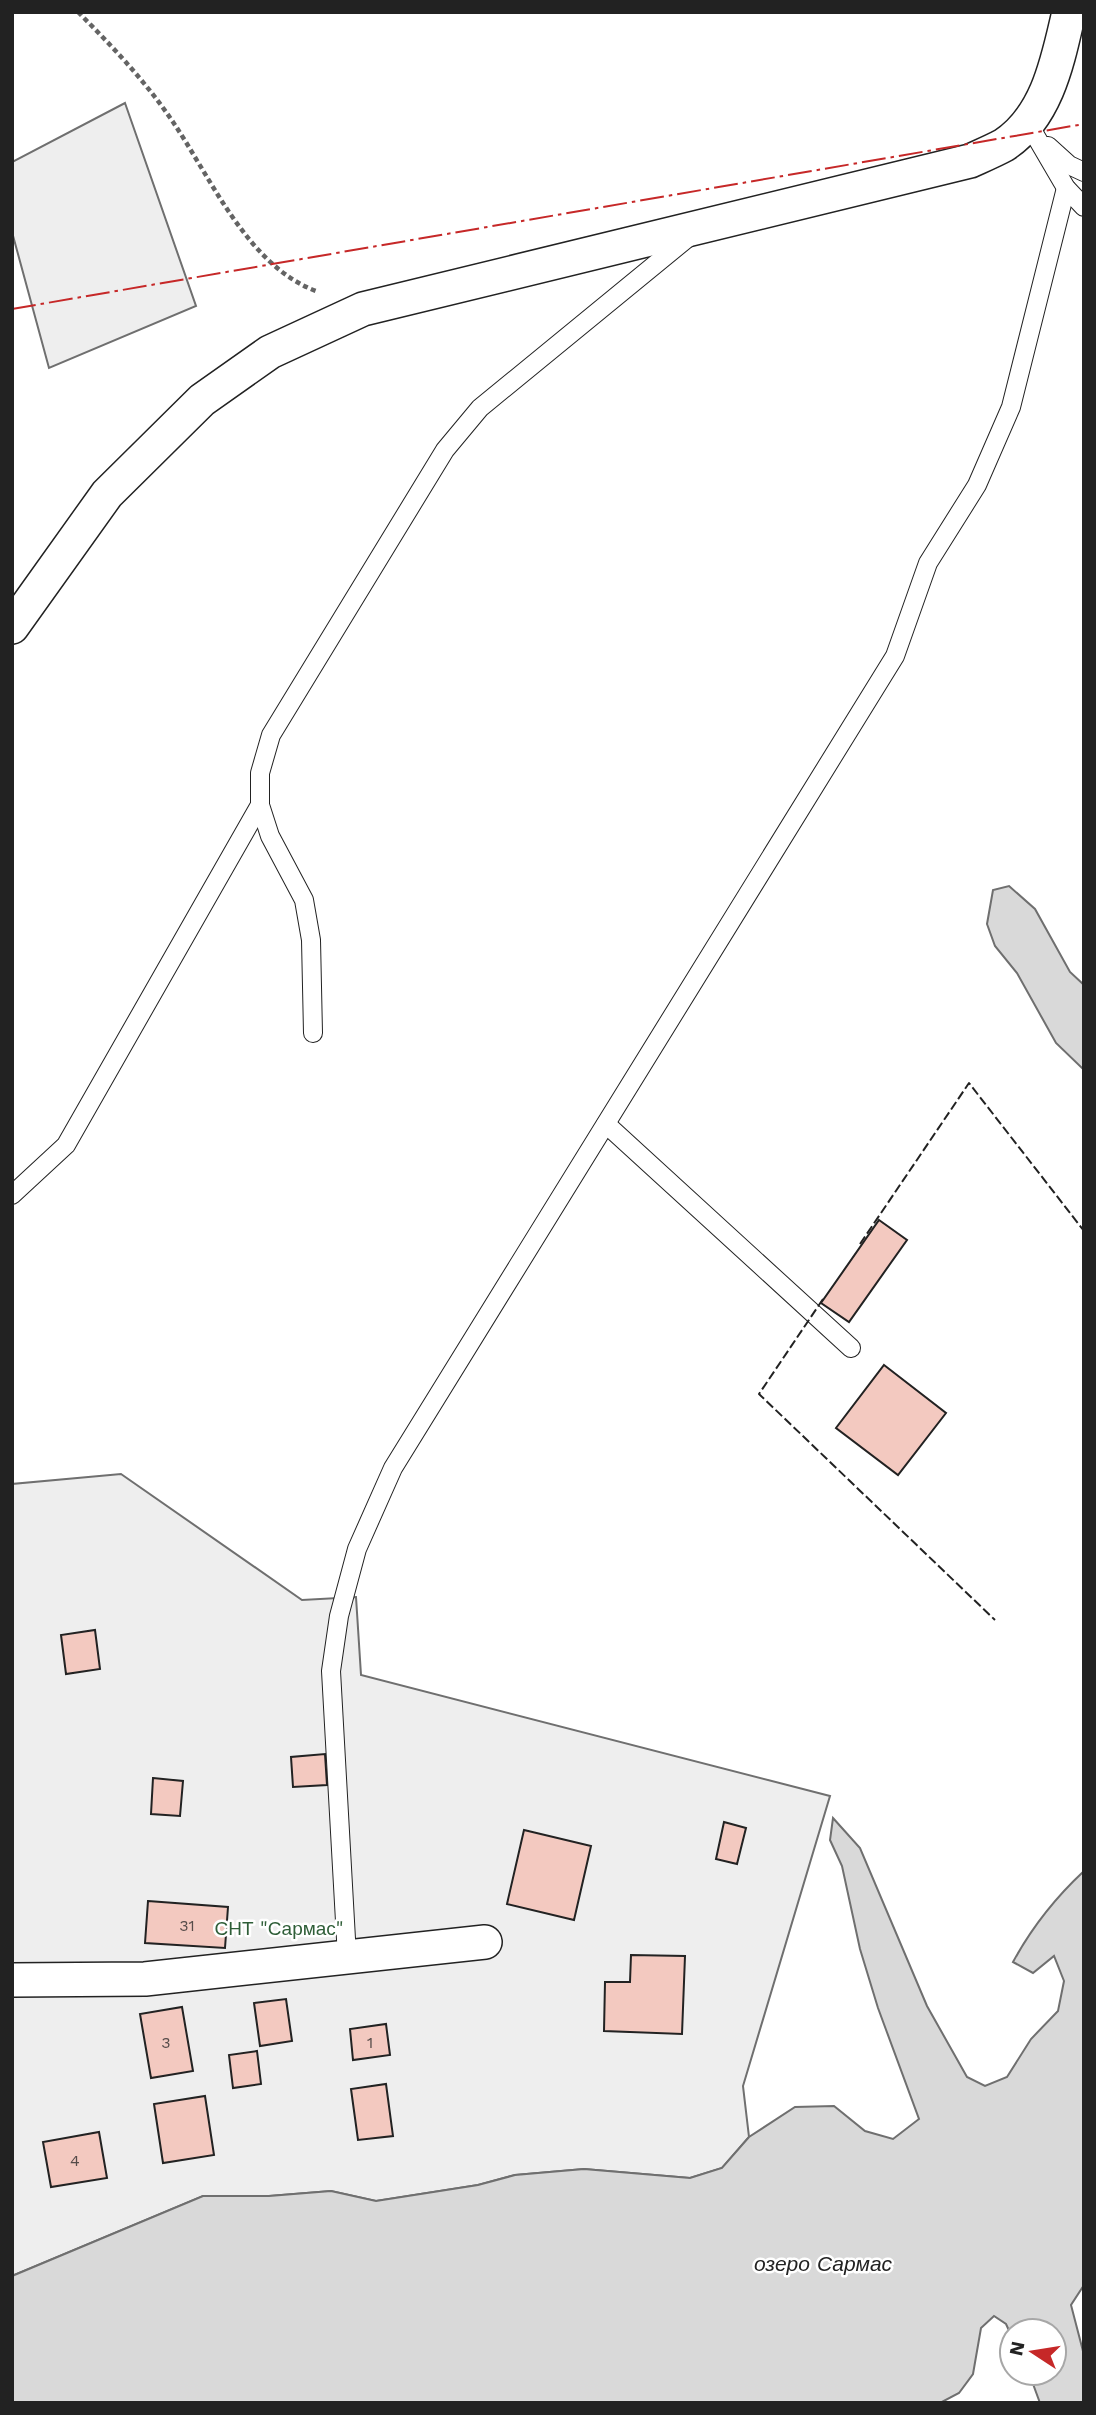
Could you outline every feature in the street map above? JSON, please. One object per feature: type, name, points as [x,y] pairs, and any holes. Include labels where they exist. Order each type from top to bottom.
[{"type":"street","points":[[1056,12],[1057,62]]},
{"type":"street","points":[[12,627],[107,494],[202,400],[270,352],[363,309],[970,161],[1005,144],[1028,122],[1044,99],[1057,62],[1069,12]]},
{"type":"street","points":[[12,1980],[145,1979],[485,1942]]},
{"type":"lane","points":[[1028,122],[1055,154],[1084,172]]},
{"type":"lane","points":[[1028,122],[1066,188],[1084,207]]},
{"type":"lane","points":[[346,1957],[331,1671],[339,1616],[357,1549],[393,1468],[895,656],[928,563],[977,485],[1011,407],[1066,188]]},
{"type":"lane","points":[[313,1033],[311,940],[304,900],[270,836],[260,805],[260,773],[271,735],[445,450],[480,408],[701,227]]},
{"type":"lane","points":[[12,1195],[66,1145],[260,805]]},
{"type":"lane","points":[[606,1124],[851,1349]]},
{"type":"path","points":[[78,12],[116,50],[172,121],[229,212],[268,261],[306,288],[363,309]]},
{"type":"green space","points":[[125,103],[196,306],[49,368],[12,232],[12,162]]},
{"type":"green space","name":"СНТ \"Сармас\"","points":[[121,1474],[302,1600],[356,1597],[361,1675],[830,1796],[743,2086],[749,2137],[722,2168],[690,2178],[584,2169],[515,2175],[478,2185],[376,2201],[331,2191],[269,2196],[203,2196],[12,2276],[12,1484]]},
{"type":"water","points":[[1009,886],[1035,909],[1070,972],[1084,985],[1084,1070],[1056,1043],[1017,973],[995,946],[987,924],[993,890]]},
{"type":"water","name":"озеро Сармас","points":[[833,1818],[860,1848],[927,2006],[967,2077],[985,2086],[1007,2077],[1031,2039],[1058,2011],[1064,1981],[1054,1956],[1033,1973],[1013,1962],[1045,1914],[1084,1871],[1084,2285],[1071,2305],[1084,2355],[1084,2403],[1040,2403],[1034,2387],[1068,2387],[1068,2317],[998,2319],[994,2316],[981,2328],[973,2374],[959,2393],[940,2403],[12,2403],[12,2276],[203,2196],[269,2196],[331,2191],[376,2201],[478,2185],[515,2175],[584,2169],[690,2178],[722,2168],[749,2137],[795,2107],[834,2106],[865,2131],[893,2139],[919,2119],[878,2008],[860,1949],[842,1866],[830,1840]]},
{"type":"building","points":[[879,1220],[907,1240],[849,1322],[821,1303]]},
{"type":"building","points":[[884,1365],[946,1413],[898,1475],[836,1428]]},
{"type":"building","points":[[95,1630],[100,1669],[66,1674],[61,1635]]},
{"type":"building","points":[[325,1754],[327,1785],[293,1787],[291,1757]]},
{"type":"building","points":[[153,1778],[183,1781],[180,1816],[151,1814]]},
{"type":"building","points":[[724,1822],[746,1828],[737,1864],[716,1859]]},
{"type":"building","points":[[524,1830],[591,1846],[574,1920],[507,1904]]},
{"type":"building","points":[[148,1901],[228,1907],[225,1948],[145,1943]]},
{"type":"building","points":[[631,1955],[685,1956],[682,2034],[604,2031],[605,1982],[630,1982]]},
{"type":"building","points":[[286,1999],[292,2041],[260,2046],[254,2003]]},
{"type":"building","points":[[182,2007],[193,2071],[151,2078],[140,2014]]},
{"type":"building","points":[[386,2024],[390,2055],[353,2060],[350,2029]]},
{"type":"building","points":[[257,2051],[261,2084],[233,2088],[229,2055]]},
{"type":"building","points":[[386,2084],[393,2136],[358,2140],[351,2089]]},
{"type":"building","points":[[205,2096],[214,2155],[163,2163],[154,2104]]},
{"type":"building","points":[[99,2132],[107,2178],[51,2187],[43,2142]]},
{"type":"fence","points":[[860,1244],[969,1083],[1084,1231]]},
{"type":"fence","points":[[823,1299],[759,1394],[995,1620]]},
{"type":"power","points":[[12,309],[1084,124]]}]
